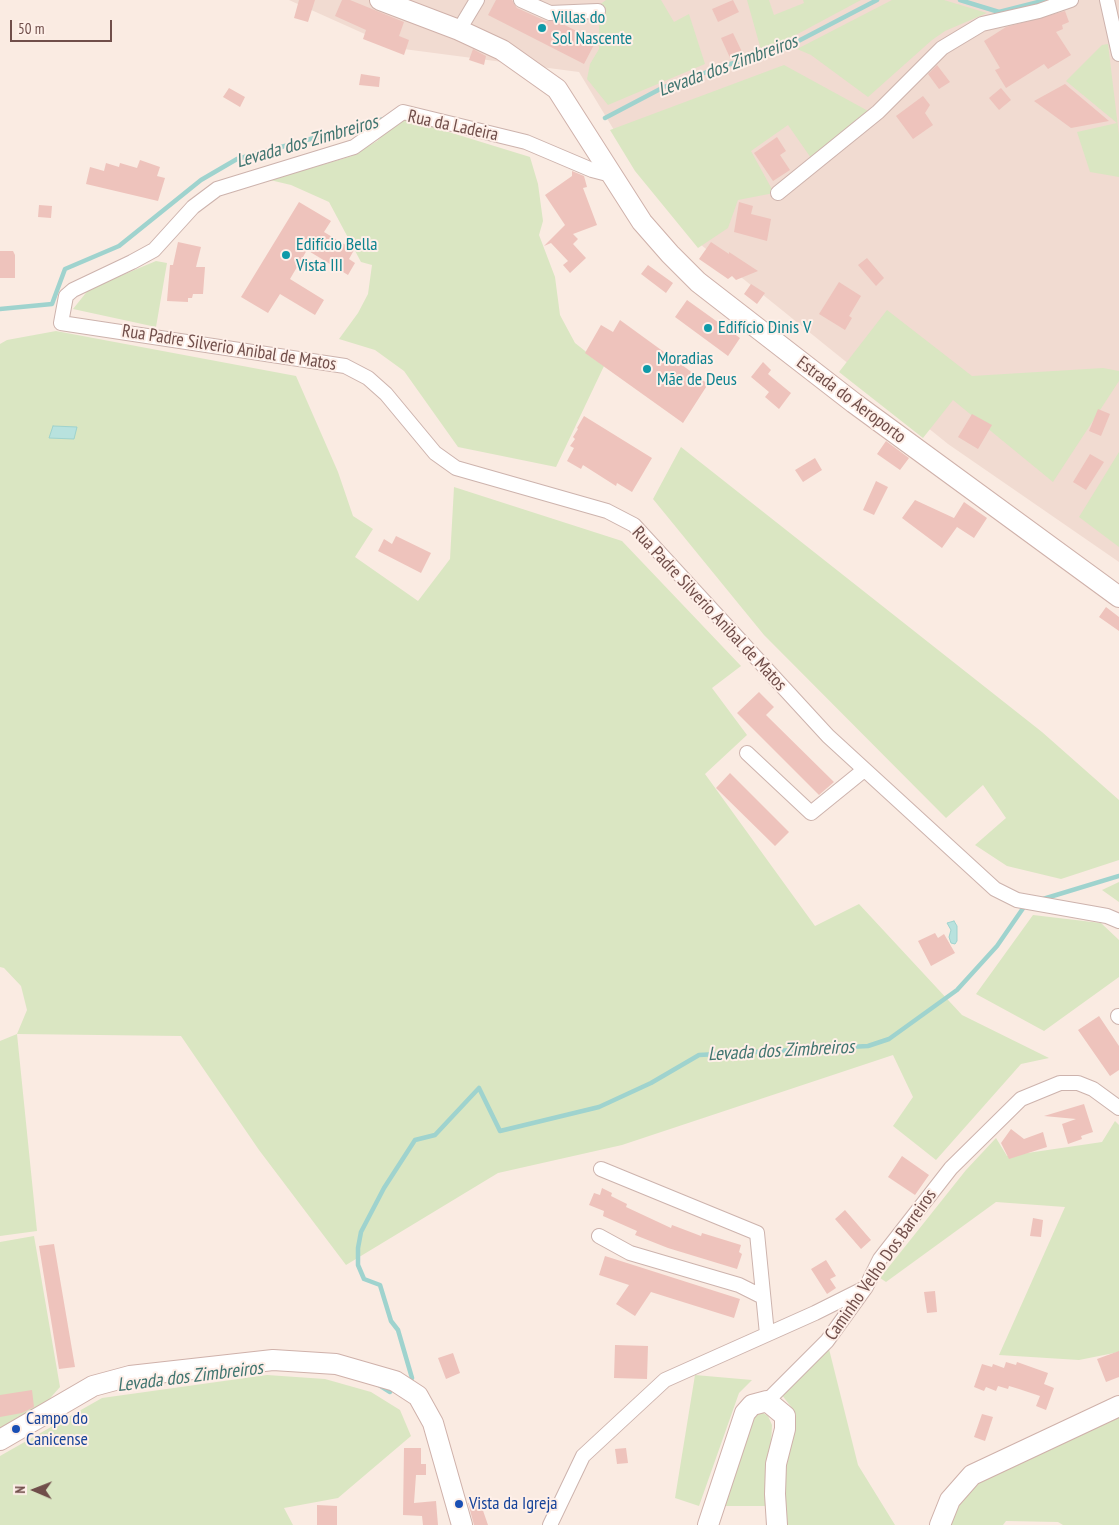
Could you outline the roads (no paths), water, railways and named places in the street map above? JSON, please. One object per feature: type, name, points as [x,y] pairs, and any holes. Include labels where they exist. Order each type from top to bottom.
[{"type":"main road","name":"Estrada do Aeroporto","points":[[380,0],[458,30],[502,50],[557,89],[615,176],[642,222],[698,282],[854,404],[1119,597]]},
{"type":"main road","points":[[0,1440],[93,1386],[130,1376],[273,1360],[336,1364],[395,1381],[418,1396],[433,1424],[462,1525]]},
{"type":"main road","points":[[708,1525],[745,1413],[752,1405],[767,1400],[785,1416],[785,1429],[776,1464],[777,1525]]},
{"type":"main road","points":[[940,1525],[950,1500],[972,1475],[1119,1406]]},
{"type":"street","points":[[458,30],[476,0]]},
{"type":"street","points":[[521,0],[550,13],[598,11]]},
{"type":"street","points":[[778,193],[878,112],[942,48],[982,24],[1039,11],[1071,0]]},
{"type":"street","points":[[1107,0],[1119,54]]},
{"type":"street","name":"Rua da Ladeira","points":[[61,323],[66,296],[73,290],[154,250],[193,207],[217,189],[354,147],[403,112],[526,142],[592,170],[615,176]]},
{"type":"street","name":"Rua Padre Silverio Anibal de Matos","points":[[61,323],[345,366],[368,378],[386,394],[435,453],[456,468],[614,514],[634,525],[822,729],[864,770],[995,889],[1007,897],[1107,916],[1119,921]]},
{"type":"street","points":[[747,753],[811,813],[864,770]]},
{"type":"street","name":"Caminho Velho Dos Barreiros","points":[[767,1400],[827,1341],[866,1287],[880,1259],[951,1168],[1021,1099],[1060,1083],[1078,1083],[1094,1089],[1119,1108]]},
{"type":"street","points":[[601,1169],[757,1233],[767,1334]]},
{"type":"street","points":[[599,1236],[630,1253],[739,1285],[764,1296]]},
{"type":"street","points":[[550,1525],[583,1456],[665,1380],[866,1287]]},
{"type":"water","points":[[53,426],[77,427],[74,439],[49,438]]},
{"type":"water","points":[[954,921],[957,926],[957,941],[955,944],[951,943],[949,937],[951,930],[947,923]]},
{"type":"waterway","name":"Levada dos Zimbreiros","points":[[605,118],[664,87],[727,65],[783,49],[877,0]]},
{"type":"waterway","name":"Levada dos Zimbreiros","points":[[960,0],[999,12],[1046,0]]},
{"type":"waterway","name":"Levada dos Zimbreiros","points":[[0,309],[52,304],[65,269],[119,246],[201,180],[237,159],[384,119]]},
{"type":"waterway","name":"Levada dos Zimbreiros","points":[[1043,899],[1119,876]]},
{"type":"waterway","name":"Levada dos Zimbreiros","points":[[412,1378],[398,1330],[391,1321],[380,1285],[364,1279],[358,1265],[358,1248],[361,1232],[384,1188],[415,1140],[435,1135],[479,1088],[500,1131],[599,1107],[651,1083],[699,1055],[868,1046],[889,1039],[957,990],[997,946],[1026,904]]},
{"type":"waterway","name":"Levada dos Zimbreiros","points":[[379,1385],[390,1392]]},
{"type":"place","name":"Villas do Sol Nascente","points":[[542,28]]},
{"type":"place","name":"Edifício Bella Vista III","points":[[286,255]]},
{"type":"place","name":"Edifício Dinis V","points":[[708,328]]},
{"type":"place","name":"Moradias Mãe de Deus","points":[[647,369]]},
{"type":"place","name":"Campo do Canicense","points":[[16,1429]]},
{"type":"place","name":"Vista da Igreja","points":[[459,1504]]}]
